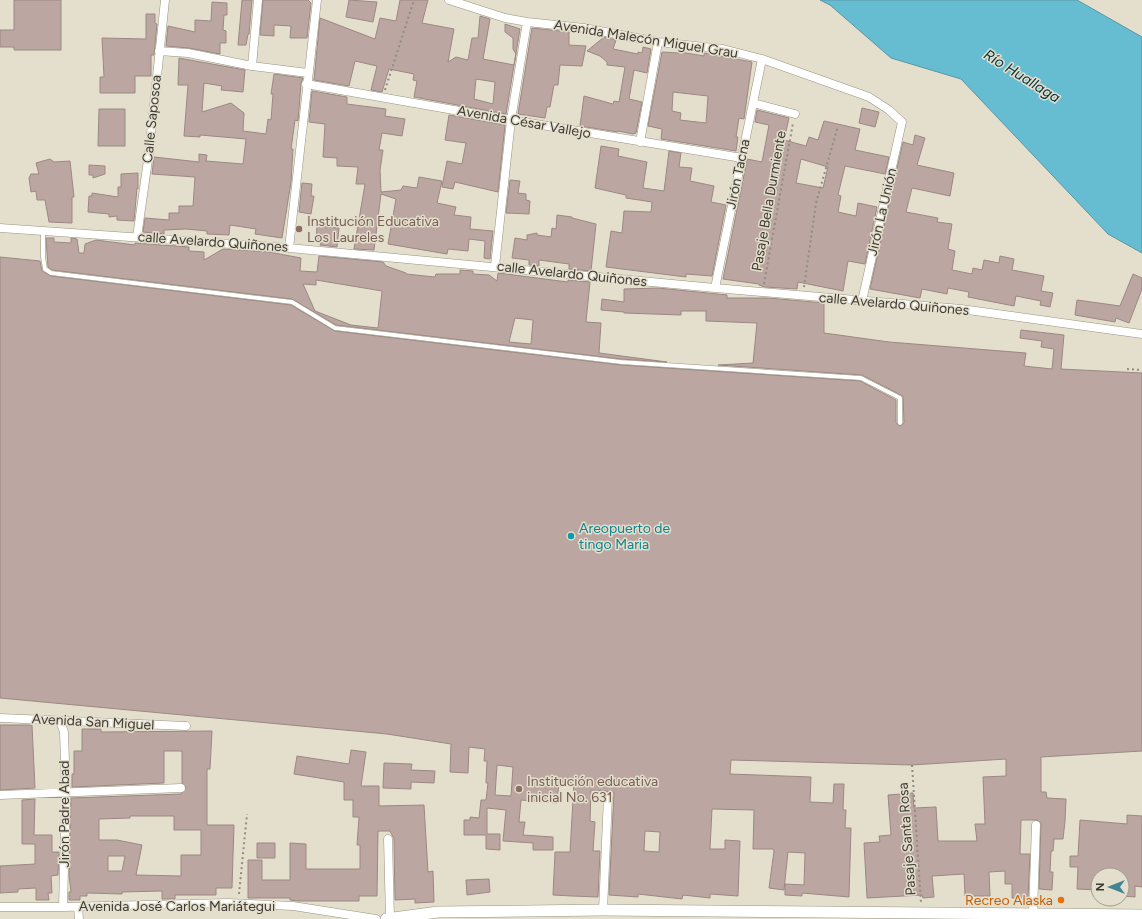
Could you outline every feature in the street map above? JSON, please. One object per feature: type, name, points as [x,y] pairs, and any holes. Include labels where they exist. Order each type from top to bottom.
[{"type":"main road","points":[[388,919],[438,912],[470,915],[558,915],[603,910],[702,915],[853,916],[922,912],[972,916],[1033,913],[1141,916]]},
{"type":"street","name":"Calle Saposoa","points":[[137,237],[149,153],[165,0]]},
{"type":"street","points":[[252,66],[258,0]]},
{"type":"street","points":[[289,248],[316,0]]},
{"type":"street","name":"Avenida Malecón Miguel Grau","points":[[449,0],[505,18],[527,22],[584,28],[658,42],[723,49],[762,59],[869,97],[889,110],[902,122]]},
{"type":"street","points":[[495,266],[511,120],[527,22]]},
{"type":"street","points":[[640,142],[658,42]]},
{"type":"street","points":[[159,51],[188,52],[252,66],[308,73]]},
{"type":"street","name":"Jirón Tacna","points":[[715,288],[762,59]]},
{"type":"street","name":"Avenida César Vallejo","points":[[306,84],[640,142],[742,158]]},
{"type":"street","points":[[753,103],[795,114]]},
{"type":"street","name":"Jirón La Unión","points":[[862,301],[902,122]]},
{"type":"street","name":"calle Avelardo Quiñones","points":[[0,228],[289,248],[495,266],[803,296],[961,309],[1142,334]]},
{"type":"street","name":"Avenida San Miguel","points":[[0,718],[186,726]]},
{"type":"street","name":"Jirón Padre Abad","points":[[60,721],[64,732],[66,793],[63,907]]},
{"type":"street","points":[[0,796],[181,788]]},
{"type":"street","points":[[603,910],[608,797]]},
{"type":"street","points":[[1033,913],[1036,825]]},
{"type":"street","points":[[388,839],[388,919]]},
{"type":"street","name":"Avenida José Carlos Mariátegui","points":[[0,907],[238,904],[293,906],[376,919]]},
{"type":"street","points":[[78,907],[80,919]]},
{"type":"lane","points":[[43,231],[43,257],[45,269],[51,273],[292,302],[335,328],[621,362],[862,378],[900,398],[900,423]]},
{"type":"path","points":[[383,97],[414,0]]},
{"type":"path","name":"Pasaje Bella Durmiente","points":[[763,292],[795,114]]},
{"type":"path","points":[[803,296],[816,203],[838,126]]},
{"type":"path","points":[[1127,369],[1142,370]]},
{"type":"path","name":"Pasaje Santa Rosa","points":[[912,765],[922,912]]},
{"type":"path","points":[[238,904],[247,814]]},
{"type":"water","name":"Río Huallaga","points":[[820,0],[1077,0],[1142,37],[1142,253],[1108,234],[961,79],[891,58],[830,5]]},
{"type":"building","points":[[14,0],[61,0],[61,50],[14,50],[14,47],[0,47],[0,30],[14,30]]},
{"type":"building","points":[[242,0],[252,0],[249,34],[246,45],[238,45]]},
{"type":"building","points":[[263,0],[308,0],[311,3],[307,38],[290,38],[291,26],[274,25],[274,36],[260,35]]},
{"type":"building","points":[[349,0],[377,2],[373,22],[346,17]]},
{"type":"building","points":[[400,0],[428,0],[422,23],[454,29],[448,62],[456,57],[468,60],[472,38],[478,38],[480,16],[490,19],[483,59],[514,65],[515,61],[506,114],[414,97],[417,81],[413,80],[414,74],[389,69],[382,92],[371,90],[377,66],[355,61],[349,86],[314,80],[320,18],[375,39],[380,18],[396,21]],"holes":[[[476,79],[495,82],[493,104],[474,99]]]},
{"type":"building","points":[[212,2],[227,3],[227,15],[224,15],[223,30],[226,31],[226,43],[220,43],[220,54],[189,48],[166,46],[168,26],[195,32],[195,20],[211,21]]},
{"type":"building","points":[[146,14],[155,14],[155,23],[157,24],[154,55],[151,55],[151,76],[135,76],[135,93],[100,93],[100,77],[104,77],[102,38],[146,39]]},
{"type":"building","points":[[505,24],[520,29],[516,54],[513,49],[513,38],[505,32]]},
{"type":"building","points":[[532,28],[569,32],[569,45],[586,46],[582,66],[560,65],[558,85],[554,85],[550,107],[547,107],[545,118],[518,114]]},
{"type":"building","points":[[604,37],[616,40],[613,49],[638,54],[638,52],[642,53],[643,47],[651,49],[647,73],[634,70],[629,99],[642,102],[636,133],[633,134],[580,126],[584,96],[613,104],[614,101],[619,102],[625,67],[607,65],[607,62],[600,56],[587,51]]},
{"type":"building","points":[[662,52],[680,52],[704,56],[704,53],[752,62],[744,119],[739,118],[736,137],[738,137],[736,151],[661,139],[662,129],[648,126]],"holes":[[[673,92],[708,96],[706,123],[680,120],[681,113],[672,111]]]},
{"type":"building","points":[[179,58],[245,70],[243,92],[221,90],[222,86],[204,83],[202,112],[231,103],[244,113],[243,131],[266,134],[268,119],[271,120],[273,94],[271,94],[274,74],[303,78],[301,83],[298,121],[295,120],[291,149],[293,149],[291,182],[282,238],[255,234],[256,229],[230,225],[229,235],[207,234],[207,231],[186,229],[164,230],[164,234],[143,232],[145,218],[169,220],[169,213],[179,213],[179,206],[193,206],[195,177],[152,174],[154,157],[199,162],[199,154],[207,155],[206,161],[243,164],[246,139],[200,135],[200,137],[184,136],[188,85],[178,85]]},
{"type":"building","points":[[312,91],[347,97],[347,104],[386,109],[385,116],[405,119],[402,136],[382,133],[379,150],[383,150],[380,170],[381,192],[401,190],[403,186],[417,188],[419,177],[442,181],[437,203],[456,207],[454,215],[471,217],[470,229],[493,231],[490,259],[484,258],[485,241],[469,239],[468,251],[448,249],[447,254],[388,244],[396,199],[381,194],[374,250],[354,249],[365,184],[356,184],[358,167],[337,166],[337,158],[323,157],[325,124],[309,122]]},
{"type":"building","points":[[862,108],[879,112],[875,127],[859,123]]},
{"type":"building","points":[[99,109],[125,109],[125,146],[98,146]]},
{"type":"building","points":[[757,110],[789,118],[784,140],[806,146],[809,137],[818,140],[824,121],[860,129],[855,150],[889,157],[885,174],[845,166],[838,195],[841,196],[838,212],[856,216],[858,203],[877,207],[865,264],[848,261],[843,291],[798,282],[797,289],[765,287],[759,284],[723,279],[747,159],[762,162],[769,125],[755,122]],"holes":[[[801,159],[828,167],[823,188],[796,183]]]},
{"type":"building","points":[[449,115],[505,125],[498,192],[455,182],[453,189],[442,187],[447,161],[462,164],[466,143],[445,140]]},
{"type":"building","points":[[915,135],[925,138],[917,165],[954,173],[950,196],[912,188],[906,212],[938,218],[937,222],[952,224],[948,249],[955,251],[952,270],[972,274],[973,268],[982,270],[984,260],[999,263],[1000,256],[1014,259],[1012,270],[1044,276],[1041,291],[1053,293],[1050,307],[1040,305],[1041,301],[1016,296],[1014,306],[968,297],[969,292],[948,288],[947,294],[922,289],[920,298],[870,289],[903,142],[913,145]]},
{"type":"building","points":[[601,146],[619,149],[618,156],[647,162],[643,188],[664,191],[669,151],[681,153],[679,167],[692,168],[690,181],[714,186],[711,202],[726,205],[712,276],[686,274],[686,277],[606,267],[611,231],[622,233],[624,211],[651,212],[652,202],[626,198],[626,195],[595,188]]},
{"type":"building","points":[[50,159],[54,162],[70,161],[74,197],[72,197],[72,223],[49,222],[45,200],[37,200],[36,191],[31,192],[29,178],[31,174],[39,174],[36,163]]},
{"type":"building","points":[[89,165],[105,166],[105,174],[93,178],[93,175],[89,175]]},
{"type":"building","points":[[138,173],[138,189],[137,188],[134,221],[117,220],[117,216],[109,217],[109,214],[88,212],[89,196],[92,196],[92,193],[118,197],[118,187],[121,187],[121,174]]},
{"type":"building","points":[[510,180],[520,181],[518,193],[526,194],[526,200],[530,201],[529,214],[506,213]]},
{"type":"building","points":[[302,183],[312,184],[311,196],[314,196],[311,214],[299,212]]},
{"type":"building","points":[[557,215],[572,217],[596,224],[591,271],[569,269],[569,264],[539,260],[539,266],[529,265],[529,260],[512,258],[515,238],[527,240],[527,235],[537,233],[537,235],[551,237],[552,228],[556,229]]},
{"type":"building","points":[[317,226],[339,228],[337,247],[320,245],[321,243],[316,242]]},
{"type":"building","points":[[46,238],[54,238],[54,242],[71,243],[71,238],[77,239],[79,253],[84,253],[85,244],[96,240],[135,245],[135,243],[189,247],[189,251],[204,252],[204,260],[223,249],[269,252],[301,258],[300,271],[317,272],[319,256],[383,262],[386,266],[406,274],[435,277],[436,274],[460,274],[460,270],[473,271],[473,274],[489,275],[497,281],[498,273],[568,282],[568,280],[590,282],[586,322],[601,323],[599,353],[667,362],[621,359],[336,325],[292,299],[52,270],[48,267]],"holes":[[[316,280],[382,291],[378,328],[351,325],[315,311],[303,284],[316,285]],[[515,318],[533,320],[531,344],[509,342]]]},
{"type":"building","name":"Areopuerto de tingo Maria","points":[[0,257],[40,261],[42,271],[51,276],[291,305],[335,331],[621,365],[860,381],[896,400],[896,423],[900,426],[904,423],[903,396],[862,375],[718,365],[753,363],[757,323],[706,321],[706,311],[681,311],[681,315],[624,313],[601,310],[602,299],[624,302],[624,289],[658,288],[727,295],[727,298],[768,298],[824,303],[824,333],[889,342],[1026,353],[1024,366],[1052,369],[1054,349],[1041,347],[1042,341],[1020,338],[1021,330],[1064,335],[1061,369],[1142,373],[1142,751],[1041,757],[1041,792],[1046,792],[1047,798],[1066,799],[1065,821],[1063,839],[1054,839],[1053,851],[1051,851],[1050,872],[1053,872],[1052,890],[1039,889],[1041,823],[1037,820],[1021,820],[1020,854],[1030,854],[1028,898],[1012,898],[1012,884],[1005,884],[1005,871],[989,872],[990,896],[965,896],[964,874],[932,876],[934,897],[923,898],[922,895],[867,898],[864,843],[880,842],[879,836],[891,835],[888,795],[913,793],[914,808],[936,807],[938,841],[977,841],[975,824],[985,824],[983,777],[1006,776],[1006,759],[912,765],[731,760],[730,774],[811,777],[810,802],[833,803],[834,784],[844,784],[843,810],[846,810],[845,828],[851,828],[849,897],[802,893],[802,896],[785,895],[785,884],[804,885],[805,853],[788,852],[784,890],[769,888],[774,851],[773,849],[753,849],[754,810],[712,809],[710,849],[725,849],[725,840],[740,841],[738,896],[710,894],[710,898],[683,895],[682,899],[638,894],[638,897],[609,895],[614,792],[591,790],[590,821],[595,822],[593,851],[600,851],[598,897],[553,895],[555,852],[570,852],[574,783],[559,782],[557,803],[521,800],[519,822],[525,822],[523,835],[553,837],[553,850],[533,850],[533,843],[503,841],[506,810],[487,808],[487,834],[500,834],[500,850],[486,849],[486,835],[464,835],[464,820],[470,820],[470,817],[479,818],[481,800],[486,800],[488,783],[486,783],[487,761],[484,761],[485,749],[469,747],[468,773],[450,772],[451,744],[387,734],[0,698]],"holes":[[[497,765],[513,767],[511,796],[495,795]],[[645,831],[660,832],[659,852],[644,851]]]},
{"type":"building","points":[[1133,274],[1142,278],[1142,289],[1129,323],[1116,318],[1115,322],[1075,315],[1077,300],[1120,306]]},
{"type":"building","points":[[0,725],[32,725],[35,788],[0,790]]},
{"type":"building","points":[[82,729],[101,729],[101,732],[212,731],[210,769],[207,769],[207,825],[234,825],[232,888],[216,888],[216,895],[175,895],[175,899],[162,899],[162,891],[122,892],[122,894],[87,893],[87,896],[80,896],[80,900],[69,900],[69,892],[71,892],[69,875],[71,798],[181,794],[186,788],[182,783],[182,751],[164,751],[164,783],[72,787],[72,774],[74,774],[74,751],[82,751]],"holes":[[[130,816],[174,816],[174,830],[201,830],[201,855],[181,855],[181,876],[136,875],[142,845],[117,840],[99,840],[99,819],[130,818]],[[108,856],[125,856],[122,871],[108,871]]]},
{"type":"building","points":[[351,750],[366,752],[361,786],[379,786],[379,806],[424,805],[428,872],[433,871],[434,902],[415,903],[415,899],[395,900],[394,839],[390,831],[378,831],[377,896],[359,896],[359,901],[298,901],[290,900],[290,898],[248,898],[248,860],[262,860],[262,880],[290,880],[290,843],[306,844],[306,869],[360,869],[360,845],[357,845],[359,817],[353,817],[353,800],[344,800],[344,782],[294,774],[297,756],[349,764]]},
{"type":"building","points":[[384,763],[412,764],[411,770],[435,771],[434,783],[411,782],[411,789],[383,788]]},
{"type":"building","points":[[35,799],[34,835],[52,835],[52,852],[59,852],[58,875],[51,876],[52,893],[48,893],[49,900],[36,900],[36,888],[18,889],[18,892],[0,893],[0,866],[35,864],[35,844],[22,844],[22,800]]},
{"type":"building","points":[[1127,815],[1142,816],[1142,887],[1135,886],[1135,897],[1130,897],[1130,867],[1090,867],[1090,890],[1077,889],[1078,867],[1070,867],[1070,856],[1078,856],[1080,820],[1127,824]]},
{"type":"building","points":[[257,843],[275,843],[275,858],[257,858]]},
{"type":"building","points":[[489,879],[490,892],[467,895],[466,880]]},
{"type":"place","name":"Institución Educativa Los Laureles","points":[[299,229]]},
{"type":"place","name":"Areopuerto de tingo Maria","points":[[571,536]]},
{"type":"place","name":"Institución educativa inicial No. 631","points":[[519,789]]},
{"type":"place","name":"Recreo Alaska","points":[[1061,900]]}]
